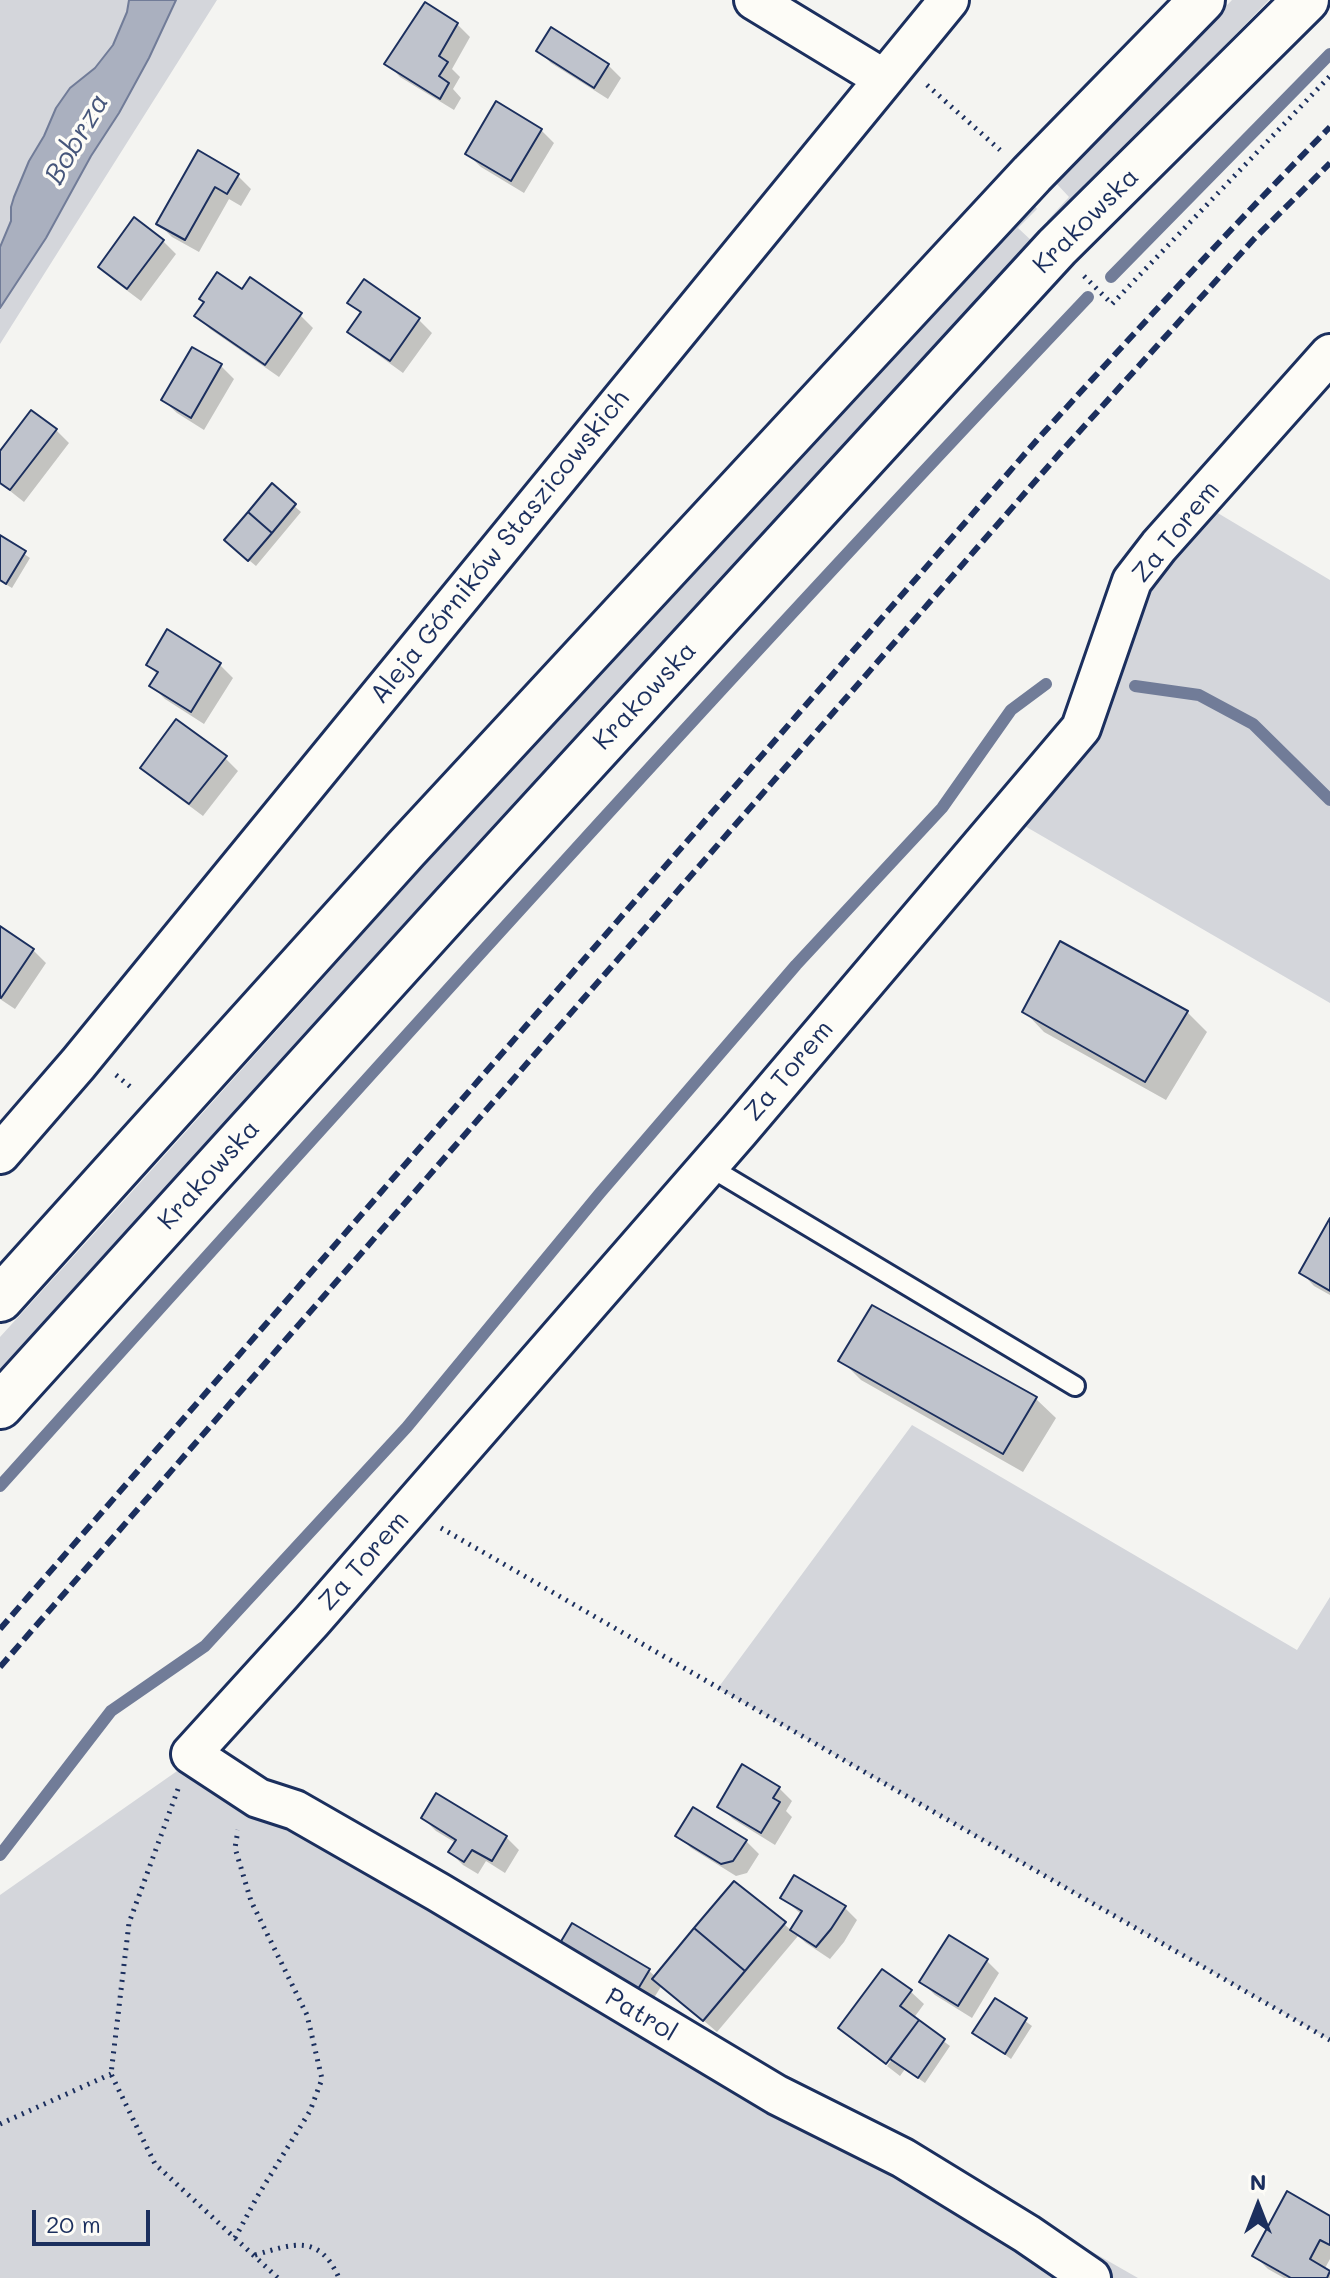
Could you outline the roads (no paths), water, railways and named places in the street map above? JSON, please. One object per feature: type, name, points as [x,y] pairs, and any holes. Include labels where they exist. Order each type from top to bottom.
[{"type":"main road","points":[[0,1299],[406,849],[1032,174],[1202,0]]},
{"type":"main road","name":"Krakowska","points":[[0,1406],[442,917],[1057,247],[1306,0]]},
{"type":"street","points":[[754,0],[884,79]]},
{"type":"street","name":"Aleja Górników Staszicowskich","points":[[0,1154],[52,1095],[949,0]]},
{"type":"street","name":"Za Torem","points":[[191,1754],[312,1621],[708,1166],[1081,728],[1132,581],[1159,546],[1330,354]]},
{"type":"street","name":"Patrol","points":[[191,1754],[258,1798],[295,1810],[399,1869],[777,2095],[903,2158],[1027,2234],[1091,2278]]},
{"type":"lane","points":[[708,1166],[1075,1386]]},
{"type":"water","name":"Bobrza","points":[[129,0],[176,0],[119,113],[91,156],[46,238],[0,308],[0,247],[11,221],[14,197],[29,161],[56,108],[70,88],[95,68],[113,45]]},
{"type":"waterway","points":[[1111,277],[1330,54]]},
{"type":"waterway","points":[[0,1486],[676,739],[1088,297]]},
{"type":"waterway","points":[[0,1855],[111,1711],[205,1646],[407,1427],[600,1193],[796,965],[942,808],[1011,710],[1046,684]]},
{"type":"waterway","points":[[1135,686],[1199,695],[1253,724],[1330,800]]},
{"type":"railway","points":[[0,1629],[1037,440],[1330,127]]},
{"type":"railway","points":[[0,1667],[1059,454],[1253,240],[1330,163]]}]
